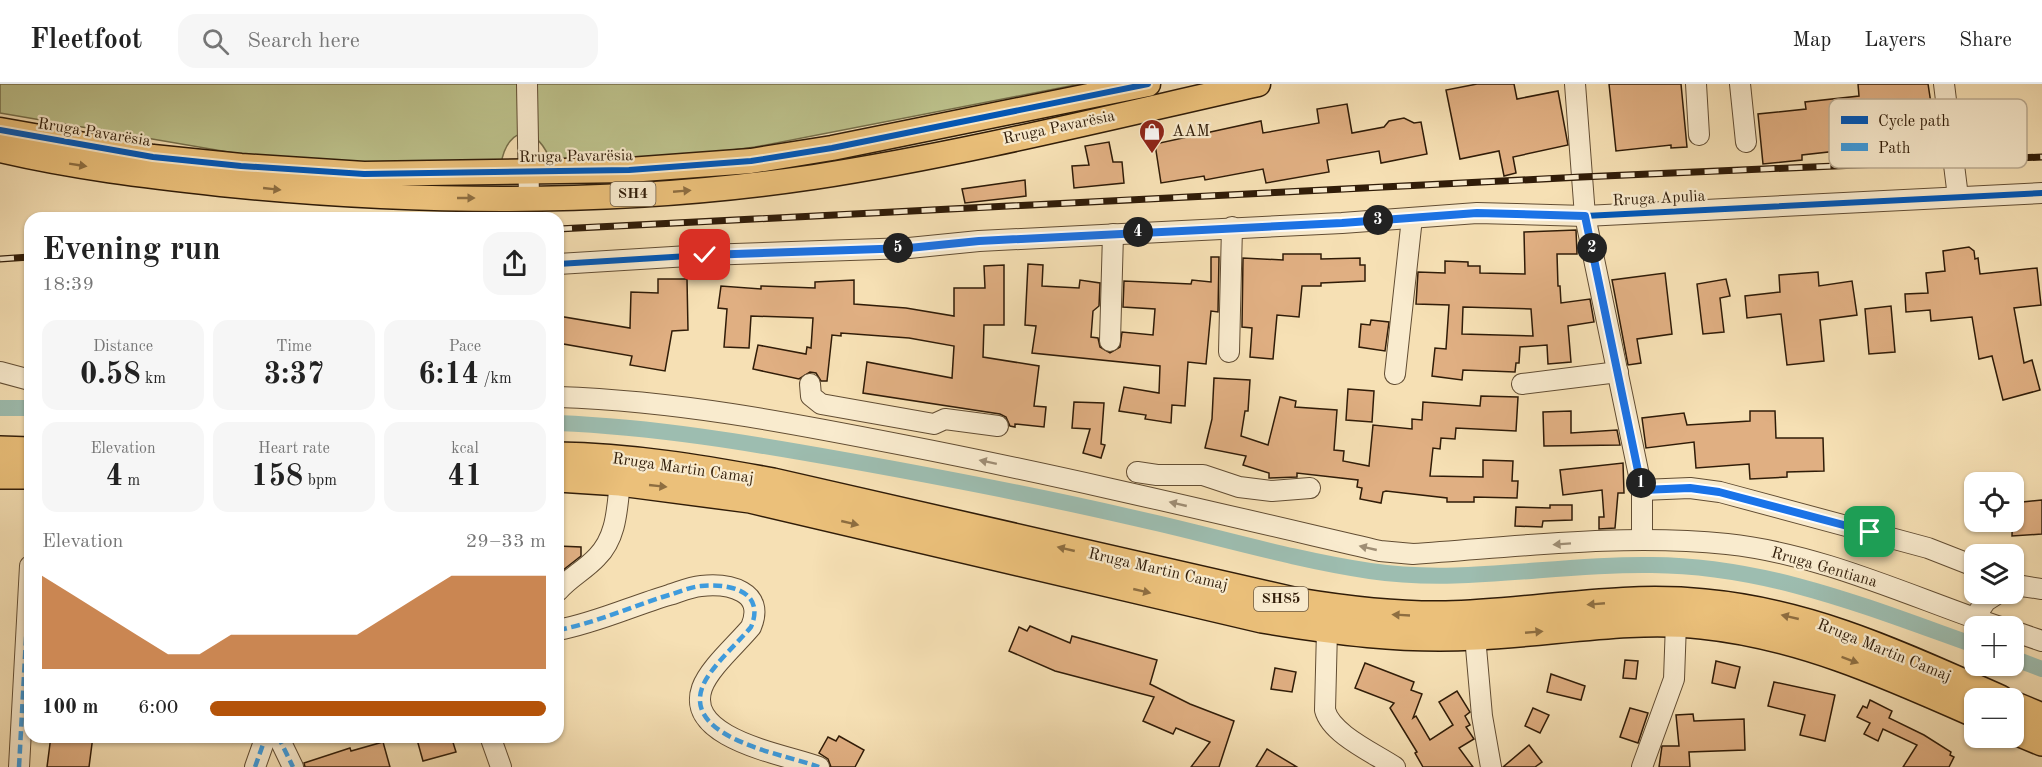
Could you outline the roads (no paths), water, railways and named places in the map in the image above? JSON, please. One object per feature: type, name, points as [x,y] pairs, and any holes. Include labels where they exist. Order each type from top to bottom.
[{"type":"highway","points":[[0,450],[24,451]]},
{"type":"highway","name":"Rruga Martin Camaj","points":[[564,456],[633,460],[698,468],[763,480],[1298,602],[1362,612],[1448,615],[1650,600],[1705,603],[1768,613],[1840,631],[1974,688]]},
{"type":"highway","points":[[0,475],[24,476]]},
{"type":"highway","name":"Rruga Martin Camaj","points":[[564,478],[620,482],[750,499],[1262,619],[1327,630],[1397,636],[1475,636],[1676,623],[1754,633],[1850,659],[1964,708]]},
{"type":"highway","points":[[2024,710],[2042,717]]},
{"type":"highway","points":[[2024,735],[2042,742]]},
{"type":"main road","name":"Rruga Pavarësia","points":[[0,150],[33,147],[242,166],[364,174],[629,170],[751,161],[832,148],[1148,84]]},
{"type":"main road","name":"Rruga Pavarësia","points":[[0,130],[33,147],[152,176],[294,191],[429,198],[529,198],[679,191],[813,177],[1031,134],[1258,84]]},
{"type":"street","points":[[527,84],[529,198]]},
{"type":"street","points":[[1575,84],[1585,216],[1642,490],[1642,540]]},
{"type":"street","points":[[1696,84],[1699,135]]},
{"type":"street","points":[[1740,84],[1746,142]]},
{"type":"street","points":[[1944,84],[1946,99]]},
{"type":"street","points":[[1954,168],[1958,197]]},
{"type":"street","name":"Rruga Apulia","points":[[564,264],[748,253],[909,248],[1477,213],[1585,216],[2042,193]]},
{"type":"street","points":[[1395,375],[1412,218]]},
{"type":"street","points":[[1229,352],[1232,227]]},
{"type":"street","points":[[1110,341],[1113,234]]},
{"type":"street","points":[[0,372],[24,378]]},
{"type":"street","points":[[1522,384],[1618,372]]},
{"type":"street","points":[[810,384],[811,396],[821,404],[934,424],[945,419],[998,426]]},
{"type":"street","name":"Rruga Gentiana","points":[[564,397],[647,401],[714,410],[929,450],[1380,551],[1413,554],[1642,540],[1727,544],[1780,553],[1841,569],[1969,616]]},
{"type":"street","points":[[929,450],[934,424]]},
{"type":"street","points":[[1137,472],[1157,475],[1203,475],[1239,487],[1272,491],[1310,488]]},
{"type":"street","points":[[564,586],[598,557],[608,543],[615,523],[620,482]]},
{"type":"street","points":[[1642,490],[1690,488],[1729,494],[1928,548],[1964,562]]},
{"type":"street","points":[[1268,525],[1272,491]]},
{"type":"street","points":[[564,628],[700,586],[736,588],[748,595],[754,604],[755,618],[751,627],[709,675],[702,689],[701,704],[716,727],[731,739],[751,748],[819,767]]},
{"type":"street","points":[[2024,587],[2042,590]]},
{"type":"street","points":[[1642,767],[1674,679],[1676,623]]},
{"type":"street","points":[[1327,630],[1325,710],[1327,718],[1336,729],[1395,767]]},
{"type":"street","points":[[2024,635],[2042,641]]},
{"type":"street","points":[[1475,636],[1482,716],[1491,767]]},
{"type":"street","points":[[19,767],[24,676]]},
{"type":"street","points":[[255,767],[264,743]]},
{"type":"street","points":[[281,743],[293,767]]},
{"type":"street","points":[[492,743],[501,767]]},
{"type":"waterway","points":[[0,408],[24,408]]},
{"type":"waterway","points":[[564,423],[630,428],[702,437],[881,466],[1059,501],[1309,560],[1370,571],[1440,576],[1617,565],[1652,565],[1695,567],[1736,573],[1777,581],[1856,603],[1964,641]]},
{"type":"waterway","points":[[2024,662],[2042,669]]},
{"type":"railway","points":[[2027,158],[2042,157]]},
{"type":"railway","points":[[564,229],[1829,166]]},
{"type":"railway","points":[[0,259],[24,257]]},
{"type":"place","name":"AAM","points":[[1152,155]]}]
